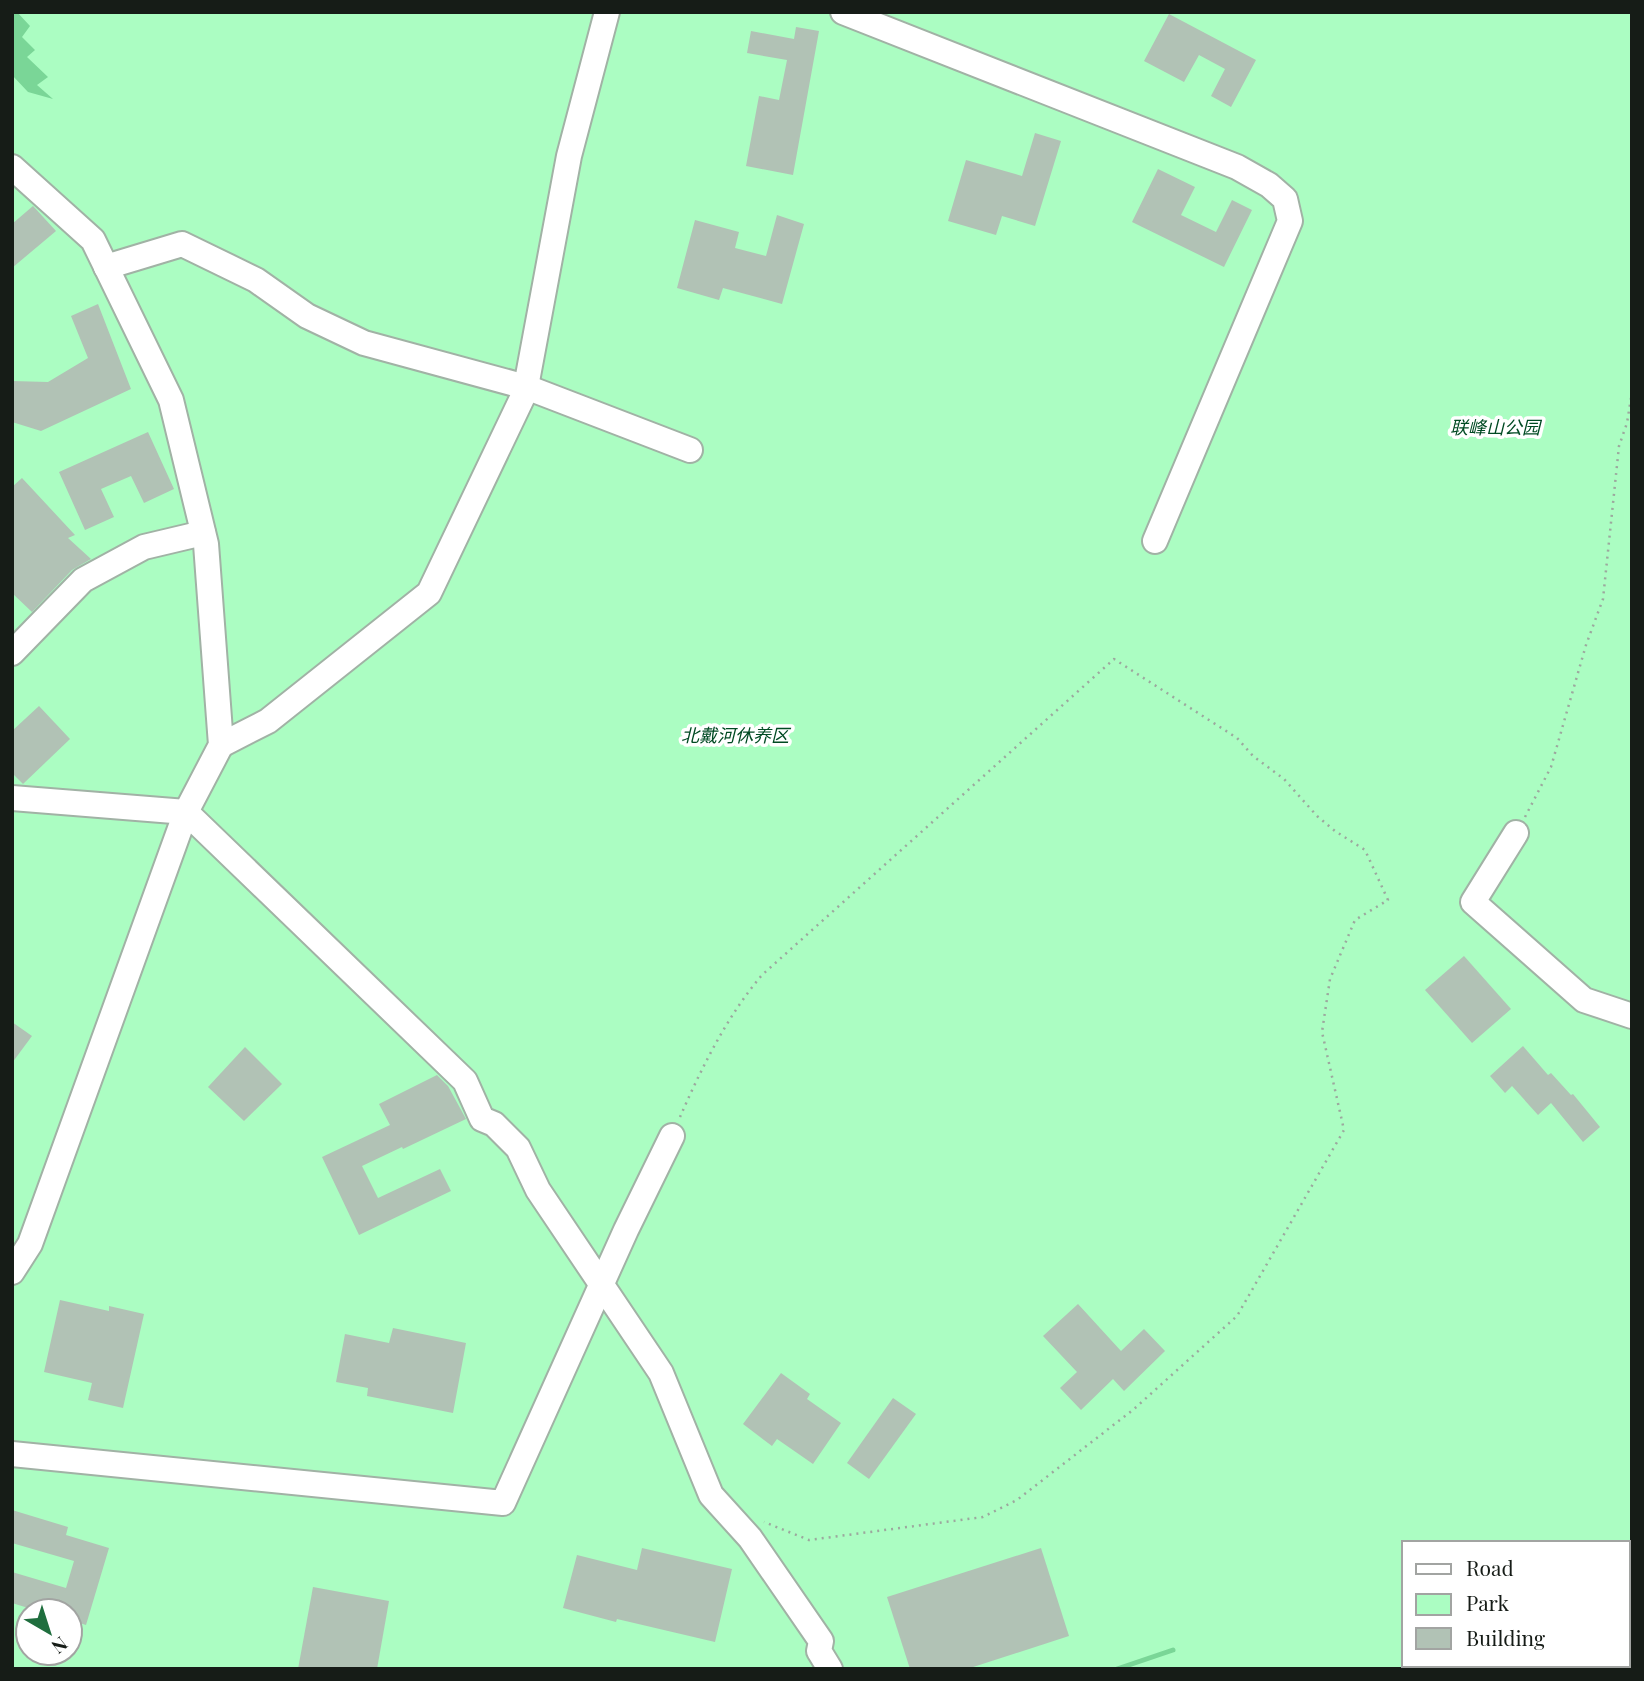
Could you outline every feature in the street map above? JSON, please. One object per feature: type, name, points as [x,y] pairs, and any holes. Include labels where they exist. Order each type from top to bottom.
[{"type":"street","points":[[221,745],[268,721],[429,593],[526,387],[569,156],[607,12]]},
{"type":"street","points":[[843,12],[1237,167],[1269,185],[1285,199],[1290,221],[1155,541]]},
{"type":"street","points":[[12,167],[93,240],[171,400],[206,544],[221,745],[186,812],[30,1244],[12,1272]]},
{"type":"street","points":[[106,267],[182,244],[256,280],[307,316],[364,343],[526,387],[690,450]]},
{"type":"street","points":[[12,653],[83,580],[144,547],[204,533]]},
{"type":"street","points":[[12,798],[186,812],[466,1082],[482,1119],[494,1124],[518,1148],[538,1190],[661,1373],[711,1495],[750,1538],[821,1641],[819,1651],[830,1669]]},
{"type":"street","points":[[1516,833],[1473,902],[1584,1000],[1632,1016]]},
{"type":"street","points":[[12,1454],[503,1503],[625,1230],[672,1136]]},
{"type":"path","points":[[1516,833],[1551,766],[1586,645],[1603,599],[1619,446],[1627,423],[1632,392]]},
{"type":"path","points":[[672,1136],[699,1075],[744,996],[762,975],[1114,659],[1237,738],[1253,755],[1284,779],[1317,816],[1365,850],[1388,900],[1354,920],[1330,979],[1322,1032],[1344,1130],[1237,1316],[1134,1409],[1017,1500],[983,1517],[809,1540],[755,1519]]},
{"type":"green space","name":"北戴河休养区","points":[[12,12],[1632,12],[1632,1669],[12,1669]]},
{"type":"shaded area","points":[[12,12],[17,12],[30,26],[22,37],[35,50],[27,57],[48,77],[37,85],[53,99],[28,92],[12,75]]},
{"type":"building","points":[[1169,14],[1256,60],[1231,107],[1211,96],[1225,69],[1199,55],[1184,82],[1144,61]]},
{"type":"building","points":[[796,27],[819,31],[793,175],[746,166],[759,96],[779,100],[787,60],[747,53],[751,31],[794,39]]},
{"type":"building","points":[[1035,133],[1061,141],[1035,226],[1002,216],[996,235],[948,221],[966,160],[1022,176]]},
{"type":"building","points":[[1158,169],[1195,187],[1181,215],[1216,232],[1232,200],[1252,210],[1224,267],[1132,222]]},
{"type":"building","points":[[33,206],[56,231],[12,268],[12,224]]},
{"type":"building","points":[[777,215],[804,224],[782,304],[723,288],[719,300],[677,288],[695,220],[739,232],[735,248],[766,256]]},
{"type":"building","points":[[98,304],[131,389],[41,431],[12,422],[12,381],[48,382],[88,358],[71,316]]},
{"type":"building","points":[[148,432],[174,489],[144,503],[131,476],[101,489],[114,517],[85,530],[59,472]]},
{"type":"building","points":[[22,478],[75,535],[68,538],[91,559],[72,570],[32,612],[12,593],[12,487]]},
{"type":"building","points":[[39,706],[70,739],[23,784],[12,773],[12,731]]},
{"type":"building","points":[[1464,956],[1511,1009],[1472,1043],[1425,990]]},
{"type":"building","points":[[12,1022],[32,1036],[12,1063]]},
{"type":"building","points":[[1523,1046],[1548,1075],[1551,1073],[1571,1095],[1573,1094],[1600,1127],[1583,1142],[1551,1103],[1538,1115],[1512,1086],[1505,1093],[1490,1076]]},
{"type":"building","points":[[245,1047],[282,1084],[244,1121],[208,1087]]},
{"type":"building","points":[[437,1075],[448,1086],[466,1119],[362,1166],[378,1198],[440,1169],[451,1191],[359,1235],[322,1157],[390,1125],[379,1104]]},
{"type":"building","points":[[60,1300],[109,1311],[109,1306],[144,1314],[123,1408],[88,1400],[92,1383],[44,1372]]},
{"type":"building","points":[[1078,1304],[1121,1351],[1144,1329],[1165,1351],[1124,1391],[1113,1379],[1081,1410],[1060,1388],[1077,1372],[1043,1336]]},
{"type":"building","points":[[393,1328],[466,1343],[453,1413],[367,1396],[368,1388],[336,1382],[345,1334],[389,1343]]},
{"type":"building","points":[[781,1373],[810,1394],[807,1399],[841,1423],[813,1464],[777,1439],[772,1446],[743,1424]]},
{"type":"building","points":[[893,1398],[916,1414],[869,1479],[847,1463]]},
{"type":"building","points":[[12,1510],[68,1527],[66,1535],[109,1548],[86,1625],[84,1597],[14,1597],[12,1603],[12,1572],[66,1588],[74,1561],[12,1543]]},
{"type":"building","points":[[642,1548],[732,1569],[715,1642],[563,1608],[577,1555],[637,1570]]},
{"type":"building","points":[[1041,1548],[1069,1636],[967,1669],[910,1669],[887,1597]]},
{"type":"building","points":[[313,1587],[389,1601],[377,1669],[298,1669]]},
{"type":"waterway","points":[[1117,1669],[1173,1650]]},
{"type":"park label","name":"联峰山公园","points":[[1495,427]]}]
